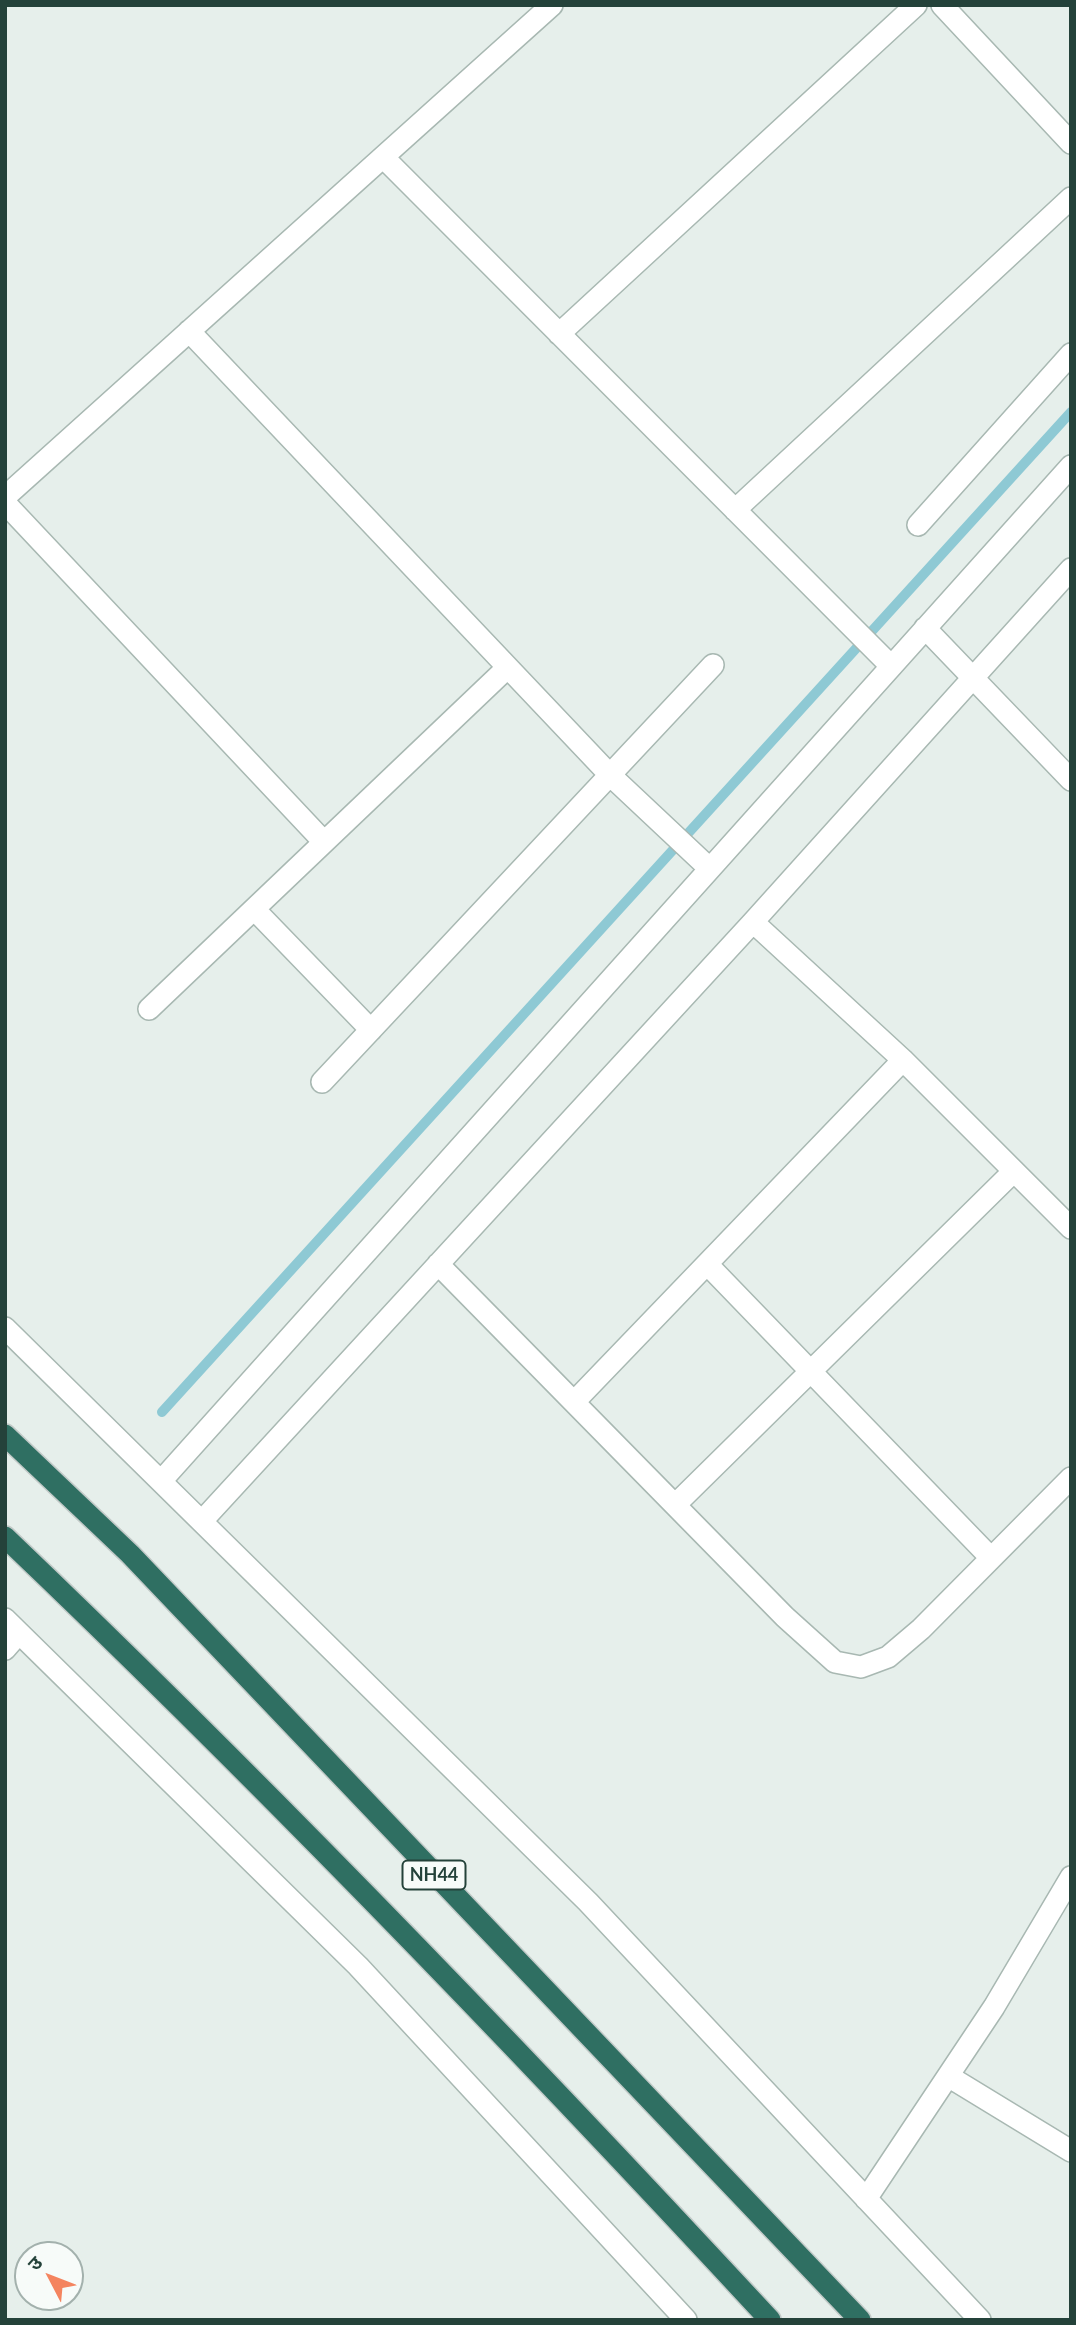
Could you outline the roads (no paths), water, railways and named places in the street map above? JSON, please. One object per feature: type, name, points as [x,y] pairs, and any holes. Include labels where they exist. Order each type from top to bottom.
[{"type":"highway","name":"NH44","points":[[5,1435],[130,1554],[860,2320]]},
{"type":"highway","points":[[5,1536],[228,1754],[588,2124],[770,2320]]},
{"type":"street","points":[[5,497],[551,5]]},
{"type":"street","points":[[559,334],[916,5]]},
{"type":"street","points":[[942,5],[1071,144]]},
{"type":"street","points":[[383,157],[870,649],[891,666]]},
{"type":"street","points":[[735,510],[1071,198]]},
{"type":"street","points":[[189,331],[610,775],[709,868]]},
{"type":"street","points":[[918,525],[1071,354]]},
{"type":"street","points":[[162,1480],[1071,466]]},
{"type":"street","points":[[5,503],[324,842]]},
{"type":"street","points":[[202,1521],[753,922],[971,676],[1071,569]]},
{"type":"street","points":[[925,628],[1071,780]]},
{"type":"street","points":[[322,1082],[713,665]]},
{"type":"street","points":[[149,1009],[507,668]]},
{"type":"street","points":[[254,909],[371,1030]]},
{"type":"street","points":[[753,922],[903,1060],[1071,1228]]},
{"type":"street","points":[[574,1402],[903,1060]]},
{"type":"street","points":[[676,1505],[1014,1171]]},
{"type":"street","points":[[438,1264],[785,1617],[835,1662],[861,1667],[888,1657],[1071,1478]]},
{"type":"street","points":[[707,1264],[991,1558]]},
{"type":"street","points":[[5,1328],[588,1902],[981,2320]]},
{"type":"street","points":[[10,1634],[358,1966],[686,2320]]},
{"type":"street","points":[[866,2199],[994,2007],[1071,1877]]},
{"type":"street","points":[[948,2076],[1071,2151]]},
{"type":"waterway","points":[[162,1412],[1071,412]]}]
